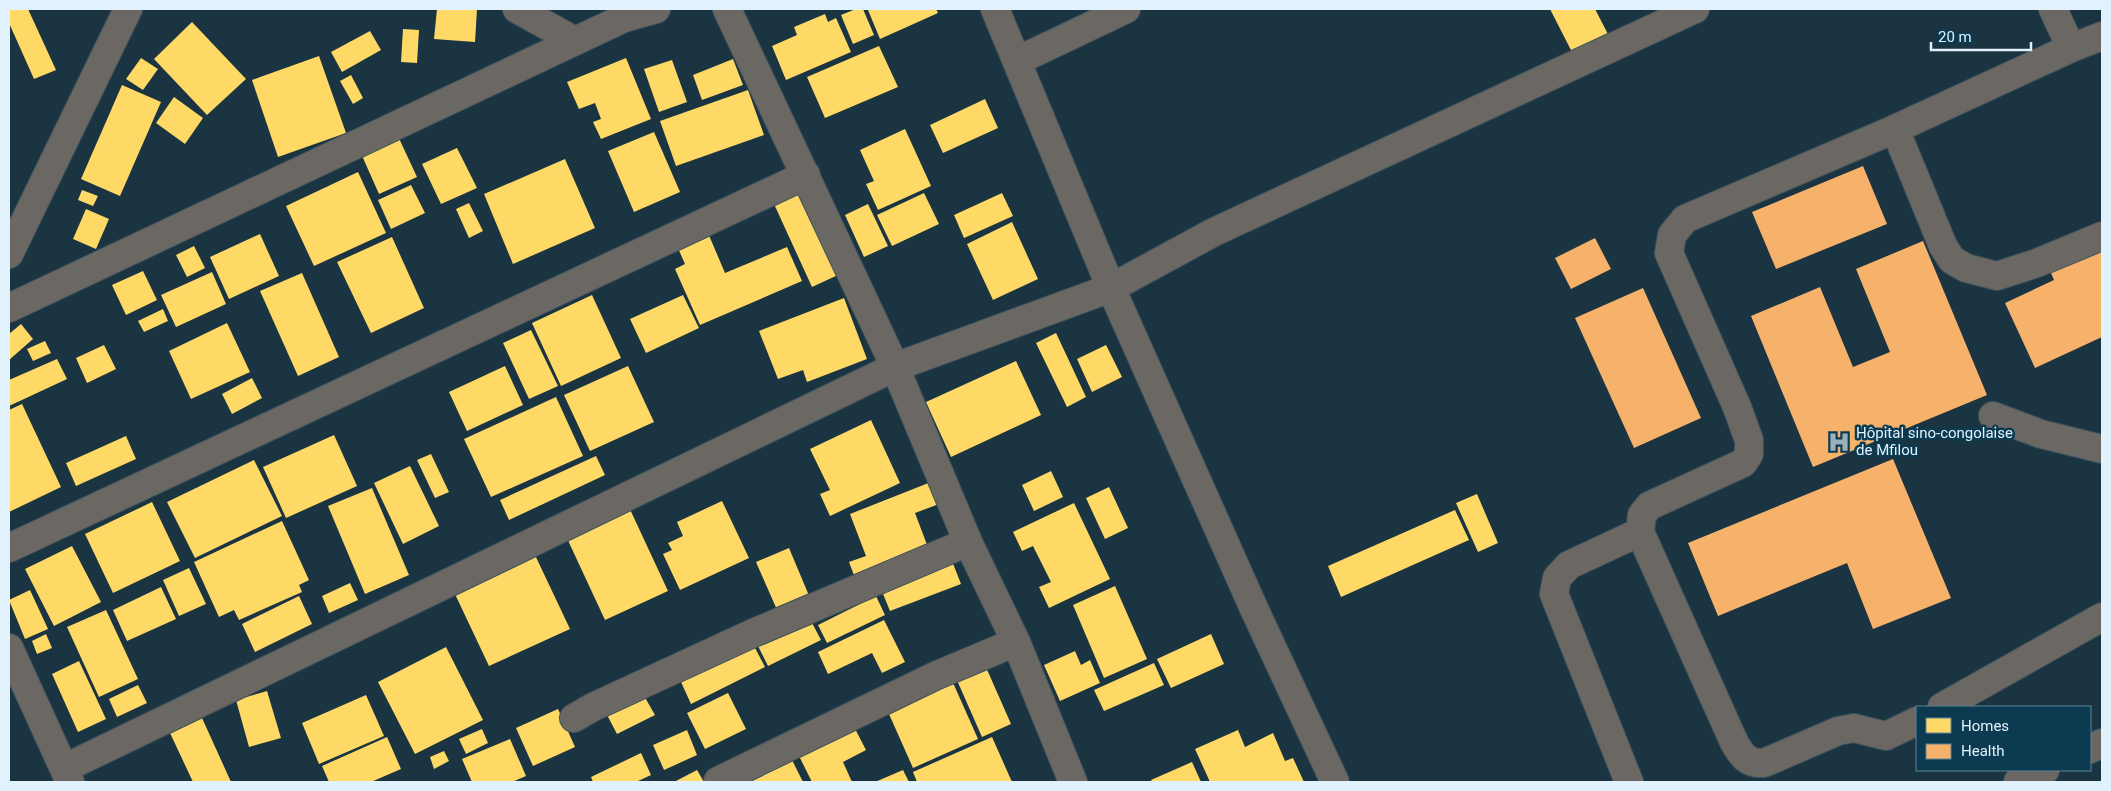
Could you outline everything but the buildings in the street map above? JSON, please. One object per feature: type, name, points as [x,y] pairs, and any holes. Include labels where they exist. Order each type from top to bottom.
[{"type":"street","points":[[12,237],[128,9]]},
{"type":"street","points":[[516,9],[575,41]]},
{"type":"street","points":[[9,308],[624,18],[656,9]]},
{"type":"street","points":[[727,9],[895,367],[968,542],[1016,642],[1073,782]]},
{"type":"street","points":[[995,9],[1110,288],[1256,613],[1335,782]]},
{"type":"street","points":[[1017,61],[1126,9]]},
{"type":"street","points":[[11,660],[68,775],[895,367],[1110,288],[1214,232],[1695,9]]},
{"type":"street","points":[[2053,9],[2071,48]]},
{"type":"street","points":[[1916,721],[1886,736],[1854,728],[1838,731],[1764,763],[1754,764],[1744,759],[1734,742],[1640,532],[1642,515],[1649,506],[1743,463],[1749,454],[1749,440],[1737,407],[1669,253],[1672,235],[1685,219],[1895,129],[2071,48],[2102,36]]},
{"type":"street","points":[[1895,129],[1943,246],[1952,260],[1966,268],[1997,276],[2037,263],[2102,236]]},
{"type":"street","points":[[9,548],[806,175]]},
{"type":"street","points":[[1993,416],[2040,434],[2102,449]]},
{"type":"street","points":[[1629,782],[1554,594],[1557,578],[1569,565],[1640,532]]},
{"type":"street","points":[[574,718],[593,707],[751,634],[968,542]]},
{"type":"street","points":[[1944,706],[2102,617]]},
{"type":"street","points":[[718,780],[936,676],[1016,642]]},
{"type":"street","points":[[2018,782],[2043,771]]},
{"type":"place","name":"Hôpital sino-congolaise de Mfilou","points":[[1839,442]]}]
